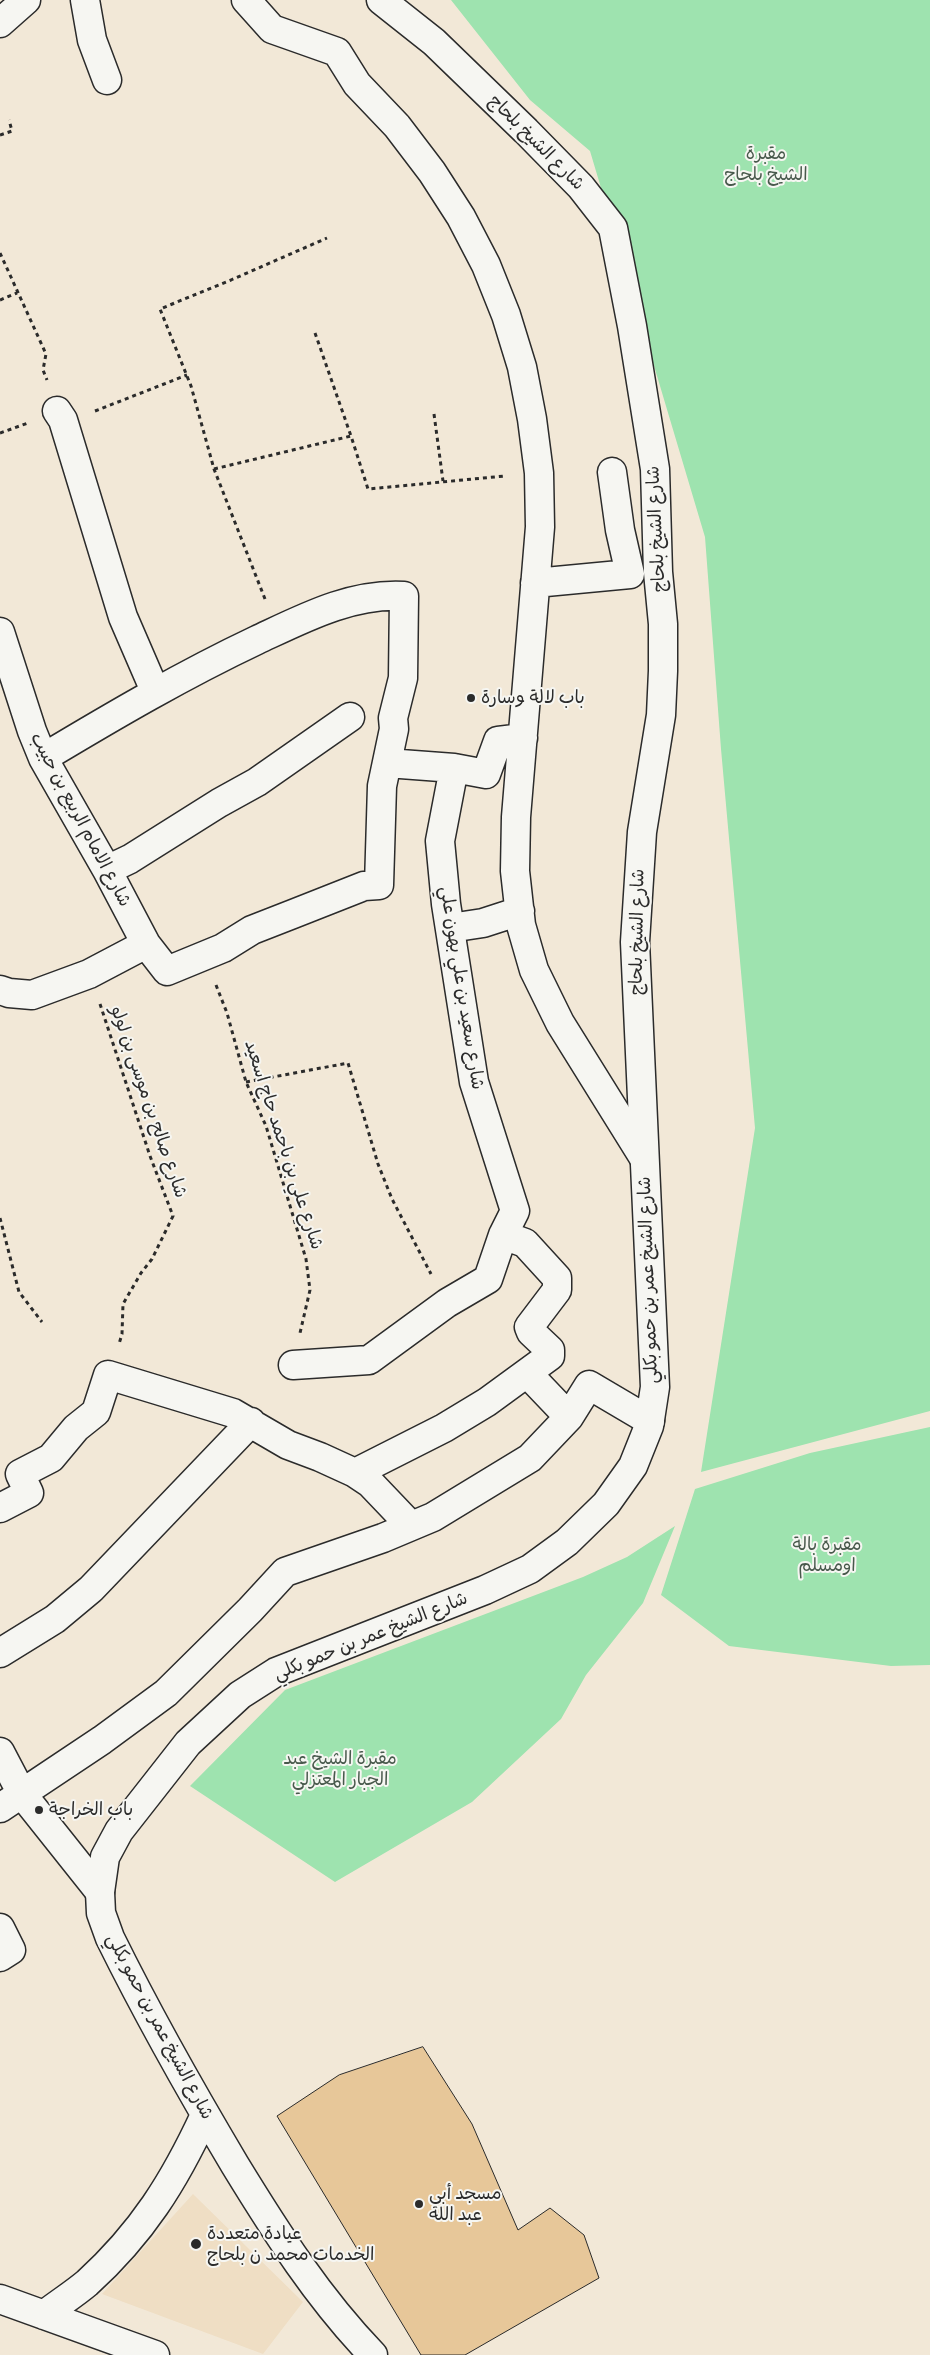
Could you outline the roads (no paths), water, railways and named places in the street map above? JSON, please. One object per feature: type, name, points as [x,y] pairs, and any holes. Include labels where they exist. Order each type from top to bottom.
[{"type":"street","points":[[0,23],[26,0]]},
{"type":"street","points":[[85,0],[92,40],[107,80]]},
{"type":"street","points":[[246,0],[272,29],[337,52],[357,84],[397,126],[432,172],[461,217],[489,273],[506,315],[522,367],[532,419],[539,473],[540,527],[516,817],[515,871],[520,911],[534,970],[560,1023],[644,1158]]},
{"type":"street","name":"شارع الشيخ بلحاج","points":[[381,0],[434,42],[526,131],[581,187],[613,228],[632,326],[655,469],[658,572],[663,624],[661,716],[642,832],[635,942],[644,1158]]},
{"type":"street","points":[[60,416],[123,617],[155,691]]},
{"type":"street","points":[[535,583],[630,574],[620,530],[612,472]]},
{"type":"street","points":[[43,758],[155,691],[277,630],[350,601],[388,595],[404,596],[403,678],[393,718],[394,729],[387,763],[454,768],[486,774],[498,741],[522,738]]},
{"type":"street","name":"شارع الامام الربيع بن حبيب","points":[[0,632],[32,731],[43,758],[107,870],[146,944],[167,971],[222,948],[252,930],[364,886],[380,885],[382,786],[387,763]]},
{"type":"street","points":[[107,870],[130,860],[219,803],[257,782],[350,717]]},
{"type":"street","name":"شارع سعيد بن علي بهون علي","points":[[293,1365],[369,1360],[447,1303],[488,1279],[503,1235],[515,1211],[474,1082],[450,928],[440,841],[454,768]]},
{"type":"street","points":[[450,928],[483,923],[520,911]]},
{"type":"street","points":[[0,990],[9,993],[32,995],[89,974],[146,944]]},
{"type":"street","name":"شارع الشيخ عمر بن حمو بكلي","points":[[372,2355],[340,2321],[312,2285],[257,2201],[205,2115],[110,1938],[101,1913],[100,1892],[105,1857],[119,1831],[188,1743],[210,1720],[240,1695],[276,1672],[485,1590],[530,1569],[567,1542],[606,1504],[633,1466],[650,1420],[655,1388],[644,1158]]},
{"type":"street","points":[[355,1473],[400,1452],[444,1428],[528,1374],[550,1356],[550,1350],[531,1332],[529,1327],[557,1290],[558,1284],[554,1274],[525,1243],[503,1235]]},
{"type":"street","points":[[528,1374],[569,1417]]},
{"type":"street","points":[[0,1508],[29,1493],[20,1474],[51,1458],[76,1428],[96,1412],[108,1375],[233,1414],[251,1422],[288,1445],[320,1456],[355,1473],[370,1483],[411,1526]]},
{"type":"street","points":[[11,1801],[102,1740],[166,1693],[250,1610],[285,1572],[432,1517],[530,1458],[569,1417],[589,1385],[650,1420]]},
{"type":"street","points":[[0,1653],[55,1619],[91,1589],[251,1422]]},
{"type":"street","points":[[0,1752],[11,1801],[100,1892]]},
{"type":"street","points":[[0,1928],[11,1950],[0,1957]]},
{"type":"street","points":[[44,2315],[86,2284],[128,2241],[155,2208],[182,2164],[205,2115]]},
{"type":"street","points":[[0,2299],[155,2355]]},
{"type":"place","name":"باب لالة وسارة","points":[[471,698]]},
{"type":"place","name":"باب الخراجة","points":[[39,1810]]},
{"type":"place","name":"مسجد أبي عبد الله","points":[[419,2204]]},
{"type":"place","name":"عيادة متعددة الخدمات محمد ن بلحاج","points":[[196,2244]]},
{"type":"park label","name":"مقبرة الشيخ بلحاج","points":[[766,164]]},
{"type":"park label","name":"مقبرة بالة اومسلم","points":[[827,1555]]},
{"type":"park label","name":"مقبرة الشيخ عبد الجبار المعتزلي","points":[[340,1769]]}]
